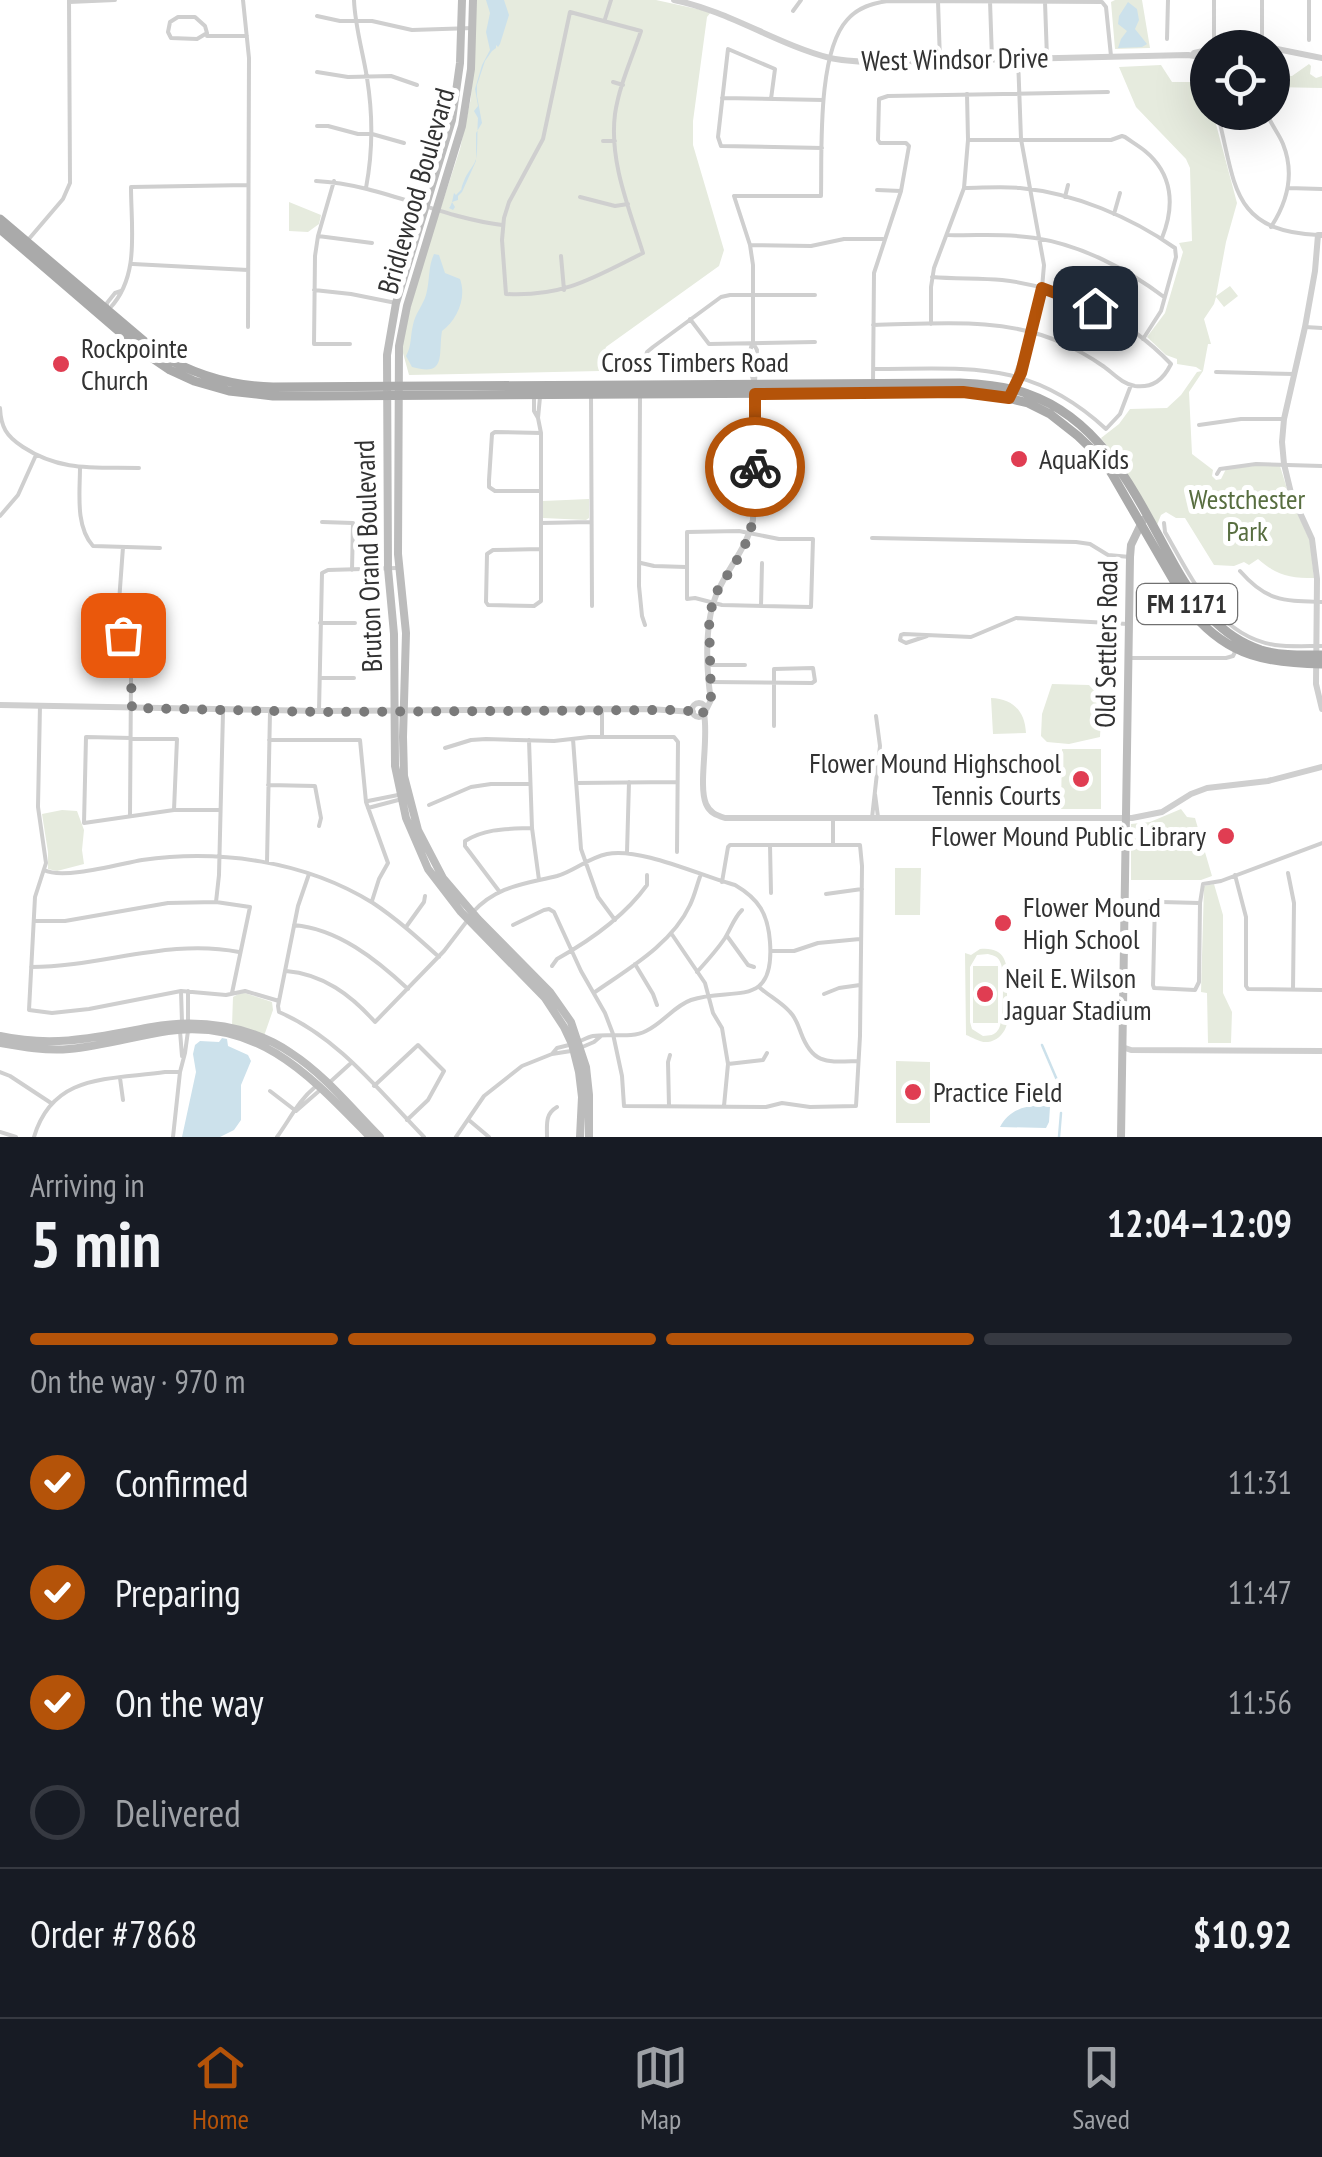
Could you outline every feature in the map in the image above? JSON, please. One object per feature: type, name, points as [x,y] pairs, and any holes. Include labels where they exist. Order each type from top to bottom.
[{"type":"main road","name":"Bridlewood Boulevard","points":[[386,390],[388,340],[396,303],[454,110],[462,0]]},
{"type":"main road","name":"Bridlewood Boulevard","points":[[398,390],[404,320],[467,105],[473,0]]},
{"type":"main road","name":"Cross Timbers Road","points":[[0,218],[24,244],[104,313],[173,362],[254,391],[873,388],[960,382],[1010,394],[1040,409],[1078,436],[1102,460],[1210,631],[1236,649],[1276,662],[1319,655]]},
{"type":"main road","name":"Cross Timbers Road","points":[[0,229],[24,244]]},
{"type":"main road","name":"Cross Timbers Road","points":[[398,390],[537,395],[591,390],[640,394],[755,389]]},
{"type":"main road","name":"Bruton Orand Boulevard","points":[[386,390],[388,568],[399,711]]},
{"type":"main road","name":"Bruton Orand Boulevard","points":[[398,390],[399,568],[406,633],[395,766],[412,835],[443,890],[545,998],[577,1045],[588,1080],[589,1137]]},
{"type":"main road","points":[[386,466],[398,466]]},
{"type":"main road","name":"Old Settlers Road","points":[[1121,1137],[1130,558],[1143,520]]},
{"type":"main road","name":"Cross Timbers Road","points":[[1190,601],[1242,641],[1273,653],[1319,655]]},
{"type":"main road","points":[[0,1040],[65,1042],[184,1026],[223,1033],[254,1042],[288,1059],[324,1085],[380,1137]]},
{"type":"main road","name":"Bruton Orand Boulevard","points":[[577,1045],[582,1097],[580,1137]]},
{"type":"main road","points":[[324,1085],[370,1137]]},
{"type":"street","points":[[24,244],[63,199],[70,182],[69,1],[115,0]]},
{"type":"street","points":[[243,0],[249,58],[248,327]]},
{"type":"street","points":[[354,0],[372,134],[366,188]]},
{"type":"street","points":[[605,21],[612,0]]},
{"type":"street","name":"West Windsor Drive","points":[[674,0],[711,4],[798,47],[831,58],[865,62],[1190,55]]},
{"type":"street","points":[[793,11],[801,0]]},
{"type":"street","points":[[0,704],[319,712],[700,710],[711,700],[708,623],[713,602],[750,533],[754,506],[755,389],[750,349],[754,294],[750,245],[734,196],[821,196],[822,100],[835,40],[847,19],[865,6],[888,0],[1104,3],[1110,56]]},
{"type":"street","points":[[1167,39],[1168,0]]},
{"type":"street","points":[[1214,0],[1214,30]]},
{"type":"street","points":[[1262,0],[1262,30]]},
{"type":"street","points":[[1309,0],[1309,40]]},
{"type":"street","points":[[938,1],[940,61]]},
{"type":"street","points":[[990,1],[992,59]]},
{"type":"street","points":[[1045,1],[1047,58]]},
{"type":"street","points":[[570,12],[605,21],[641,31],[616,113],[614,142],[642,253],[564,290],[506,294],[502,225],[509,202],[543,139],[570,12]]},
{"type":"street","points":[[317,16],[419,31],[473,28]]},
{"type":"street","points":[[204,36],[205,26],[194,17],[178,17],[170,22],[171,38],[247,36]]},
{"type":"street","points":[[771,99],[775,68],[728,48],[718,137],[722,146],[822,148]]},
{"type":"street","points":[[1290,52],[1322,58]]},
{"type":"street","points":[[1010,394],[1021,373],[1044,264],[1021,139],[1018,58]]},
{"type":"street","points":[[317,72],[348,77],[391,76],[417,85]]},
{"type":"street","points":[[613,82],[623,85]]},
{"type":"street","points":[[873,388],[874,273],[901,191],[909,146],[878,140],[881,98],[1108,92]]},
{"type":"street","points":[[931,324],[932,278],[964,188],[967,94]]},
{"type":"street","points":[[722,98],[822,100]]},
{"type":"street","points":[[317,126],[372,134],[404,144]]},
{"type":"street","points":[[1222,130],[1238,193],[1253,214],[1271,227],[1289,233],[1320,235],[1306,327],[1284,419],[1284,464],[1291,493],[1312,539],[1319,602],[1316,684],[1322,709]]},
{"type":"street","points":[[1271,227],[1283,209],[1288,188],[1287,160],[1275,130]]},
{"type":"street","points":[[968,140],[1111,140],[1122,136],[1144,149],[1160,166],[1169,186],[1169,220],[1162,238]]},
{"type":"street","points":[[603,141],[614,142]]},
{"type":"street","points":[[316,181],[366,188],[471,220],[502,225]]},
{"type":"street","points":[[334,182],[318,236],[314,344],[350,344]]},
{"type":"street","points":[[104,313],[107,303],[129,278],[131,187],[248,186]]},
{"type":"street","points":[[1065,197],[1068,186]]},
{"type":"street","points":[[964,188],[1030,190],[1065,197],[1114,214],[1177,250],[1161,311],[1143,339]]},
{"type":"street","points":[[1288,188],[1322,189]]},
{"type":"street","points":[[877,190],[901,191]]},
{"type":"street","points":[[1114,214],[1120,193]]},
{"type":"street","points":[[580,197],[615,206],[628,204]]},
{"type":"street","points":[[948,235],[1040,238],[1085,252],[1128,273],[1165,298]]},
{"type":"street","points":[[318,236],[372,243]]},
{"type":"street","points":[[750,245],[811,246],[844,238],[884,240]]},
{"type":"street","points":[[561,256],[564,290]]},
{"type":"street","points":[[131,264],[248,270]]},
{"type":"street","points":[[872,325],[981,324],[1030,332],[1062,343],[1130,385],[1158,382],[1171,364],[1143,339],[1085,302],[1000,280],[932,278]]},
{"type":"street","points":[[314,290],[396,303]]},
{"type":"street","points":[[644,362],[653,346],[721,297],[816,295]]},
{"type":"street","points":[[690,318],[707,343],[815,342]]},
{"type":"street","points":[[1306,327],[1322,328]]},
{"type":"street","points":[[873,370],[975,370],[1018,376],[1064,396],[1106,429],[1120,414],[1130,385]]},
{"type":"street","points":[[1216,372],[1294,374]]},
{"type":"street","points":[[591,390],[592,606]]},
{"type":"street","points":[[640,394],[640,598],[645,624]]},
{"type":"street","points":[[537,395],[534,411],[541,433],[541,601],[491,607],[486,602],[486,554],[493,550],[540,549]]},
{"type":"street","points":[[0,408],[2,426],[8,436],[53,463],[139,468]]},
{"type":"street","points":[[1199,426],[1241,419],[1284,419]]},
{"type":"street","points":[[540,491],[495,491],[489,487],[489,480],[494,432],[541,433]]},
{"type":"street","points":[[0,516],[18,495],[36,455]]},
{"type":"street","points":[[1217,474],[1243,464],[1322,466]]},
{"type":"street","points":[[80,467],[80,508],[86,537],[96,547],[160,548]]},
{"type":"street","points":[[322,522],[353,523],[352,570]]},
{"type":"street","points":[[540,523],[592,522]]},
{"type":"street","points":[[1164,523],[1165,532],[1198,588],[1227,622],[1264,642],[1319,655]]},
{"type":"street","points":[[688,532],[750,533],[780,539],[813,539],[811,607],[722,605],[687,599],[688,532]]},
{"type":"street","points":[[872,538],[1076,542],[1090,544],[1108,555],[1130,558]]},
{"type":"street","points":[[123,548],[119,606],[132,708],[130,816]]},
{"type":"street","points":[[641,563],[687,567]]},
{"type":"street","points":[[761,606],[762,563]]},
{"type":"street","points":[[319,712],[322,573],[399,568]]},
{"type":"street","points":[[1240,572],[1255,588],[1278,600],[1319,602]]},
{"type":"street","points":[[119,606],[157,606]]},
{"type":"street","points":[[927,636],[971,637],[1016,618],[1128,624]]},
{"type":"street","points":[[320,623],[354,623]]},
{"type":"street","points":[[1128,658],[1226,658],[1233,656],[1236,649]]},
{"type":"street","points":[[110,670],[156,662]]},
{"type":"street","points":[[708,665],[746,665]]},
{"type":"street","points":[[709,682],[774,683],[812,683],[815,670],[776,668],[774,683],[774,726]]},
{"type":"street","points":[[320,678],[354,678]]},
{"type":"street","points":[[40,706],[38,824],[46,852],[44,870],[36,887],[29,1010],[89,1010],[184,992],[226,995],[245,991],[279,1001]]},
{"type":"street","points":[[216,902],[223,710]]},
{"type":"street","points":[[602,710],[602,737]]},
{"type":"street","points":[[700,710],[706,732],[704,796],[714,814],[721,817],[1125,818],[1157,814],[1201,790],[1268,781],[1322,767]]},
{"type":"street","points":[[267,862],[270,711]]},
{"type":"street","points":[[875,818],[880,746],[876,716]]},
{"type":"street","points":[[174,810],[177,739],[86,736],[84,822],[174,810],[220,810]]},
{"type":"street","points":[[445,748],[471,740],[674,737],[678,742],[677,852]]},
{"type":"street","points":[[529,738],[532,828],[540,880]]},
{"type":"street","points":[[572,738],[582,850],[598,897],[616,920]]},
{"type":"street","points":[[269,740],[360,740],[367,805],[388,863],[372,902]]},
{"type":"street","points":[[627,852],[629,781]]},
{"type":"street","points":[[576,783],[677,782]]},
{"type":"street","points":[[268,784],[316,786],[322,818],[319,826]]},
{"type":"street","points":[[429,805],[471,787],[530,784]]},
{"type":"street","points":[[367,805],[404,796]]},
{"type":"street","points":[[833,818],[833,845]]},
{"type":"street","points":[[498,891],[465,841],[496,829],[532,828]]},
{"type":"street","points":[[1155,902],[1154,988],[1198,988],[1203,884],[1322,843]]},
{"type":"street","points":[[513,925],[550,909],[554,912],[613,1034],[624,1106],[856,1106],[860,844],[730,845],[722,882]]},
{"type":"street","points":[[770,845],[771,893]]},
{"type":"street","points":[[286,971],[330,984],[375,1022],[439,957],[480,904],[498,891],[562,874],[606,854],[627,852],[735,885],[760,905],[768,924],[770,951],[769,968],[758,986],[738,995],[689,1000],[643,1033],[601,1036],[594,1042],[557,1048],[552,1054],[522,1066],[484,1096],[456,1137]]},
{"type":"street","points":[[44,870],[61,874],[144,860],[219,856],[267,862],[338,885],[372,902],[406,926],[439,957]]},
{"type":"street","points":[[1288,873],[1294,903],[1293,990]]},
{"type":"street","points":[[309,874],[294,925],[279,1012],[324,1038],[424,1137]]},
{"type":"street","points":[[594,992],[671,933],[690,907],[701,874]]},
{"type":"street","points":[[552,966],[616,920],[648,885],[646,875]]},
{"type":"street","points":[[1235,875],[1246,917],[1248,989],[1322,990]]},
{"type":"street","points":[[826,894],[862,890]]},
{"type":"street","points":[[406,926],[425,896]]},
{"type":"street","points":[[1124,902],[1200,902]]},
{"type":"street","points":[[33,922],[65,921],[168,903],[250,906],[232,993]]},
{"type":"street","points":[[698,972],[742,910]]},
{"type":"street","points":[[294,925],[319,930],[354,946],[408,989]]},
{"type":"street","points":[[671,933],[705,984],[722,1028],[728,1064],[724,1106]]},
{"type":"street","points":[[726,936],[748,965],[754,967]]},
{"type":"street","points":[[770,951],[860,940]]},
{"type":"street","points":[[31,968],[72,966],[182,947],[241,952]]},
{"type":"street","points":[[634,964],[657,1005]]},
{"type":"street","points":[[758,986],[788,1009],[807,1048],[819,1058],[832,1062],[858,1060]]},
{"type":"street","points":[[824,994],[860,986]]},
{"type":"street","points":[[173,1137],[185,1053],[184,992]]},
{"type":"street","points":[[374,1086],[418,1045],[444,1071],[424,1106],[408,1120]]},
{"type":"street","points":[[1122,1047],[1322,1049]]},
{"type":"street","points":[[668,1106],[670,1054]]},
{"type":"street","points":[[728,1064],[763,1060],[767,1054]]},
{"type":"street","points":[[278,1137],[313,1088],[332,1082],[351,1063]]},
{"type":"street","points":[[0,1072],[50,1103]]},
{"type":"street","points":[[34,1137],[50,1103],[73,1087],[180,1072]]},
{"type":"street","points":[[120,1078],[123,1100]]},
{"type":"street","points":[[270,1091],[296,1111]]},
{"type":"street","points":[[547,1137],[547,1118],[557,1107]]},
{"type":"street","points":[[469,1120],[489,1137]]},
{"type":"street","points":[[0,1132],[16,1137]]},
{"type":"green space","points":[[475,0],[656,0],[711,12],[707,17],[693,145],[724,250],[719,266],[606,347],[600,371],[409,375],[403,335],[460,149],[471,98]]},
{"type":"green space","points":[[1142,0],[1150,48],[1115,49],[1111,2]]},
{"type":"green space","points":[[1309,64],[1310,74],[1322,76],[1322,88],[1290,87],[1292,76]]},
{"type":"green space","name":"Westchester Park","points":[[1161,65],[1172,82],[1190,82],[1190,130],[1218,130],[1237,203],[1216,296],[1230,286],[1238,296],[1224,307],[1216,297],[1204,319],[1211,344],[1203,371],[1189,392],[1192,454],[1213,470],[1216,480],[1221,479],[1226,469],[1280,466],[1310,541],[1314,578],[1284,574],[1258,559],[1249,565],[1214,565],[1185,518],[1166,512],[1157,525],[1101,438],[1130,409],[1167,408],[1202,371],[1177,364],[1177,359],[1166,355],[1147,337],[1165,313],[1183,252],[1179,243],[1192,241],[1190,168],[1136,107],[1119,67]]},
{"type":"green space","points":[[289,202],[321,215],[319,224],[308,232],[289,231]]},
{"type":"green space","points":[[589,499],[586,520],[543,518],[543,501]]},
{"type":"green space","points":[[1052,684],[1089,685],[1102,700],[1100,737],[1069,744],[1047,742],[1041,736],[1042,714]]},
{"type":"green space","points":[[991,698],[1016,708],[1026,733],[993,734]]},
{"type":"green space","name":"Flower Mound Highschool Tennis Courts","points":[[1062,749],[1101,749],[1101,809],[1061,809]]},
{"type":"green space","points":[[1181,809],[1187,817],[1195,818],[1212,876],[1201,880],[1131,880],[1131,824],[1150,822]]},
{"type":"green space","points":[[77,811],[84,830],[84,864],[57,871],[48,869],[42,814]]},
{"type":"green space","points":[[895,868],[921,868],[920,915],[895,915]]},
{"type":"green space","points":[[1214,884],[1223,915],[1223,993],[1232,1012],[1231,1043],[1208,1043],[1207,993],[1201,992],[1204,886]]},
{"type":"green space","points":[[980,949],[990,949],[1003,956],[1006,963],[1007,1023],[1001,1035],[991,1041],[982,1042],[966,1035],[965,953],[971,955]],"holes":[[[977,955],[990,955],[1001,964],[1002,1009],[998,1030],[983,1036],[972,1029],[970,1022],[970,967]]]},
{"type":"green space","name":"Neil E. Wilson Jaguar Stadium","points":[[973,966],[998,966],[998,1023],[973,1023]]},
{"type":"green space","points":[[242,992],[272,1002],[264,1036],[232,1026],[233,997]]},
{"type":"green space","name":"Practice Field","points":[[896,1061],[930,1062],[930,1123],[896,1123]]},
{"type":"water","points":[[486,0],[504,0],[509,15],[500,44],[485,61],[477,85],[482,123],[478,130],[475,89],[482,65],[490,50]]},
{"type":"water","points":[[1128,2],[1137,9],[1139,20],[1135,29],[1147,44],[1142,47],[1118,48],[1127,31],[1118,24],[1119,16]]},
{"type":"water","points":[[476,159],[458,200],[452,202],[454,193],[461,189]]},
{"type":"water","points":[[434,254],[439,255],[445,273],[460,279],[462,294],[456,315],[442,331],[439,362],[431,369],[423,369],[412,367],[406,356],[414,321],[426,295]]},
{"type":"water","points":[[222,1038],[251,1061],[241,1085],[241,1120],[234,1130],[220,1137],[182,1137],[196,1072],[195,1045],[200,1041],[219,1042]]},
{"type":"water","points":[[1050,1107],[1046,1128],[1000,1127],[1017,1110]]},
{"type":"waterway","points":[[1042,1045],[1060,1087],[1061,1100]]},
{"type":"waterway","points":[[1059,1137],[1061,1113]]},
{"type":"way so far","points":[[123,635],[132,708],[319,712],[674,710],[701,716],[711,700],[709,616],[716,593],[750,533],[755,467]]},
{"type":"place","name":"Rockpointe Church","points":[[61,364]]},
{"type":"place","name":"AquaKids","points":[[1019,459]]},
{"type":"place","name":"Flower Mound Highschool Tennis Courts","points":[[1081,779]]},
{"type":"place","name":"Flower Mound Public Library","points":[[1226,836]]},
{"type":"place","name":"Flower Mound High School","points":[[1003,923]]},
{"type":"place","name":"Neil E. Wilson Jaguar Stadium","points":[[985,994]]},
{"type":"place","name":"Practice Field","points":[[913,1092]]},
{"type":"route","points":[[755,467],[755,394],[963,392],[1009,398],[1021,373],[1042,288],[1095,308]]}]
